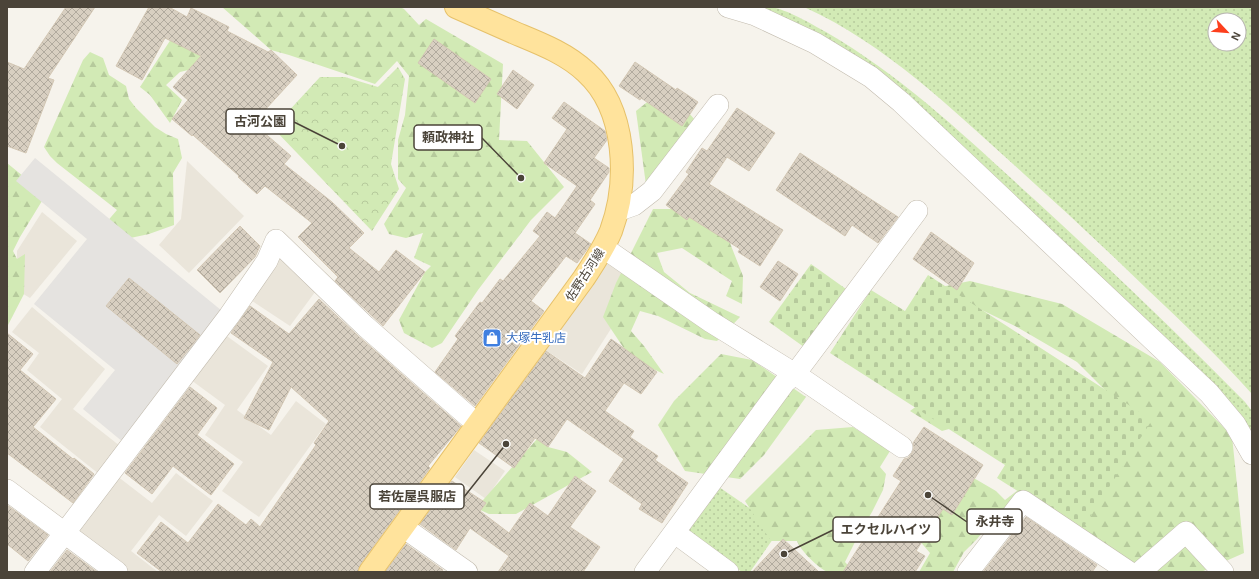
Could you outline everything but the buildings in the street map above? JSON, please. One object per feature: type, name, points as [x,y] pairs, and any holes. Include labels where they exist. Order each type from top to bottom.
[{"type":"main road","name":"佐野古河線","points":[[370,572],[477,424],[560,313],[604,248],[617,211],[622,183],[622,157],[618,130],[610,106],[600,86],[586,71],[564,56],[545,46],[456,7]]},
{"type":"street","points":[[728,7],[755,14],[815,43],[871,77],[901,102],[1209,393],[1235,424],[1252,454]]},
{"type":"street","points":[[617,211],[634,205],[652,191],[718,105]]},
{"type":"street","points":[[645,572],[785,382],[795,374],[917,211]]},
{"type":"street","points":[[35,572],[229,316],[267,261],[276,240],[365,326],[477,424]]},
{"type":"street","points":[[604,248],[711,322],[795,374],[902,447]]},
{"type":"street","points":[[7,490],[116,572]]},
{"type":"street","points":[[968,572],[1023,501],[1129,572]]},
{"type":"street","points":[[403,527],[467,572]]},
{"type":"street","points":[[1140,572],[1186,532],[1222,572]]},
{"type":"street","points":[[675,533],[728,572]]},
{"type":"shaded area","points":[[35,158],[227,315],[123,442],[83,409],[115,370],[34,304],[87,239],[16,181]]},
{"type":"shaded area","points":[[187,161],[244,216],[189,273],[159,245],[181,219]]},
{"type":"shaded area","points":[[42,212],[77,241],[30,298],[17,290],[17,251]]},
{"type":"shaded area","points":[[278,250],[318,288],[290,326],[249,299]]},
{"type":"shaded area","points":[[607,253],[636,272],[614,324],[582,374],[544,349]]},
{"type":"shaded area","points":[[32,307],[105,369],[73,409],[120,446],[99,474],[40,427],[62,399],[27,370],[39,353],[12,332]]},
{"type":"shaded area","points":[[224,334],[268,366],[237,410],[271,435],[296,401],[326,424],[259,517],[222,491],[243,462],[205,435],[225,405],[191,380]]},
{"type":"shaded area","points":[[474,450],[505,471],[486,499],[455,477]]},
{"type":"shaded area","points":[[176,473],[213,501],[186,536],[159,515],[131,551],[158,572],[126,572],[74,532],[117,476],[152,503]]},
{"type":"green space","points":[[222,7],[400,7],[404,9],[419,25],[426,19],[503,64],[499,140],[527,141],[564,187],[531,220],[478,290],[442,343],[432,348],[404,333],[399,320],[425,272],[431,266],[414,258],[423,233],[406,238],[389,234],[384,224],[406,188],[398,179],[398,140],[405,115],[409,76],[397,61],[375,84],[271,50]]},
{"type":"green space","points":[[754,7],[777,8],[799,17],[826,32],[883,69],[935,110],[1089,250],[1168,325],[1245,402],[1252,411],[1252,435],[889,80],[840,46],[788,19]]},
{"type":"green space","points":[[804,7],[1252,7],[1252,394],[1201,340],[1117,260],[947,104],[893,60],[835,23]]},
{"type":"green space","points":[[192,35],[205,66],[180,72],[166,85],[182,100],[170,123],[150,95],[140,87],[173,36]]},
{"type":"green space","points":[[90,52],[103,58],[109,75],[126,86],[129,99],[155,127],[178,139],[182,158],[173,173],[174,225],[149,234],[121,240],[105,224],[117,210],[57,163],[44,147],[83,60]]},
{"type":"green space","points":[[398,67],[405,79],[391,164],[399,189],[372,231],[273,128],[320,77],[345,77],[378,87]]},
{"type":"green space","points":[[666,87],[695,120],[646,185],[636,111]]},
{"type":"green space","points":[[7,163],[45,196],[13,251],[17,259],[25,254],[24,294],[7,327]]},
{"type":"green space","points":[[653,209],[680,209],[726,233],[743,276],[742,304],[726,296],[732,281],[682,248],[657,253],[664,272],[690,293],[740,317],[717,341],[705,339],[658,316],[640,311],[631,331],[664,374],[631,359],[603,317],[616,283]]},
{"type":"green space","points":[[811,264],[846,289],[804,347],[769,322]]},
{"type":"green space","points":[[928,275],[1152,420],[1081,531],[997,478],[1005,465],[830,353],[871,290],[905,311]]},
{"type":"green space","points":[[970,281],[1062,304],[1160,362],[1232,436],[1244,553],[1201,572],[1137,572],[1052,510],[1004,511],[991,522],[964,552],[953,572],[919,572],[930,553],[912,532],[972,477],[996,491],[1005,500],[1022,487],[977,421],[942,431],[910,411],[934,393],[1109,394],[1077,362],[1015,326],[936,288]]},
{"type":"green space","points":[[721,354],[752,360],[806,397],[764,455],[740,479],[685,471],[658,425],[674,401]]},
{"type":"green space","points":[[853,427],[890,451],[880,467],[886,474],[883,490],[845,562],[854,572],[831,573],[815,563],[806,554],[797,541],[771,541],[745,501],[816,430]]},
{"type":"green space","points":[[537,439],[548,447],[567,452],[592,472],[516,514],[489,514],[476,508]]},
{"type":"green space","points":[[719,487],[780,529],[750,572],[742,572],[687,533]]},
{"type":"place","name":"古河公園","points":[[342,146]]},
{"type":"place","name":"頼政神社","points":[[521,178]]},
{"type":"place","name":"大塚牛乳店","points":[[492,338]]},
{"type":"place","name":"若佐屋呉服店","points":[[506,444]]},
{"type":"place","name":"永井寺","points":[[928,495]]},
{"type":"place","name":"エクセルハイツ","points":[[784,554]]}]
